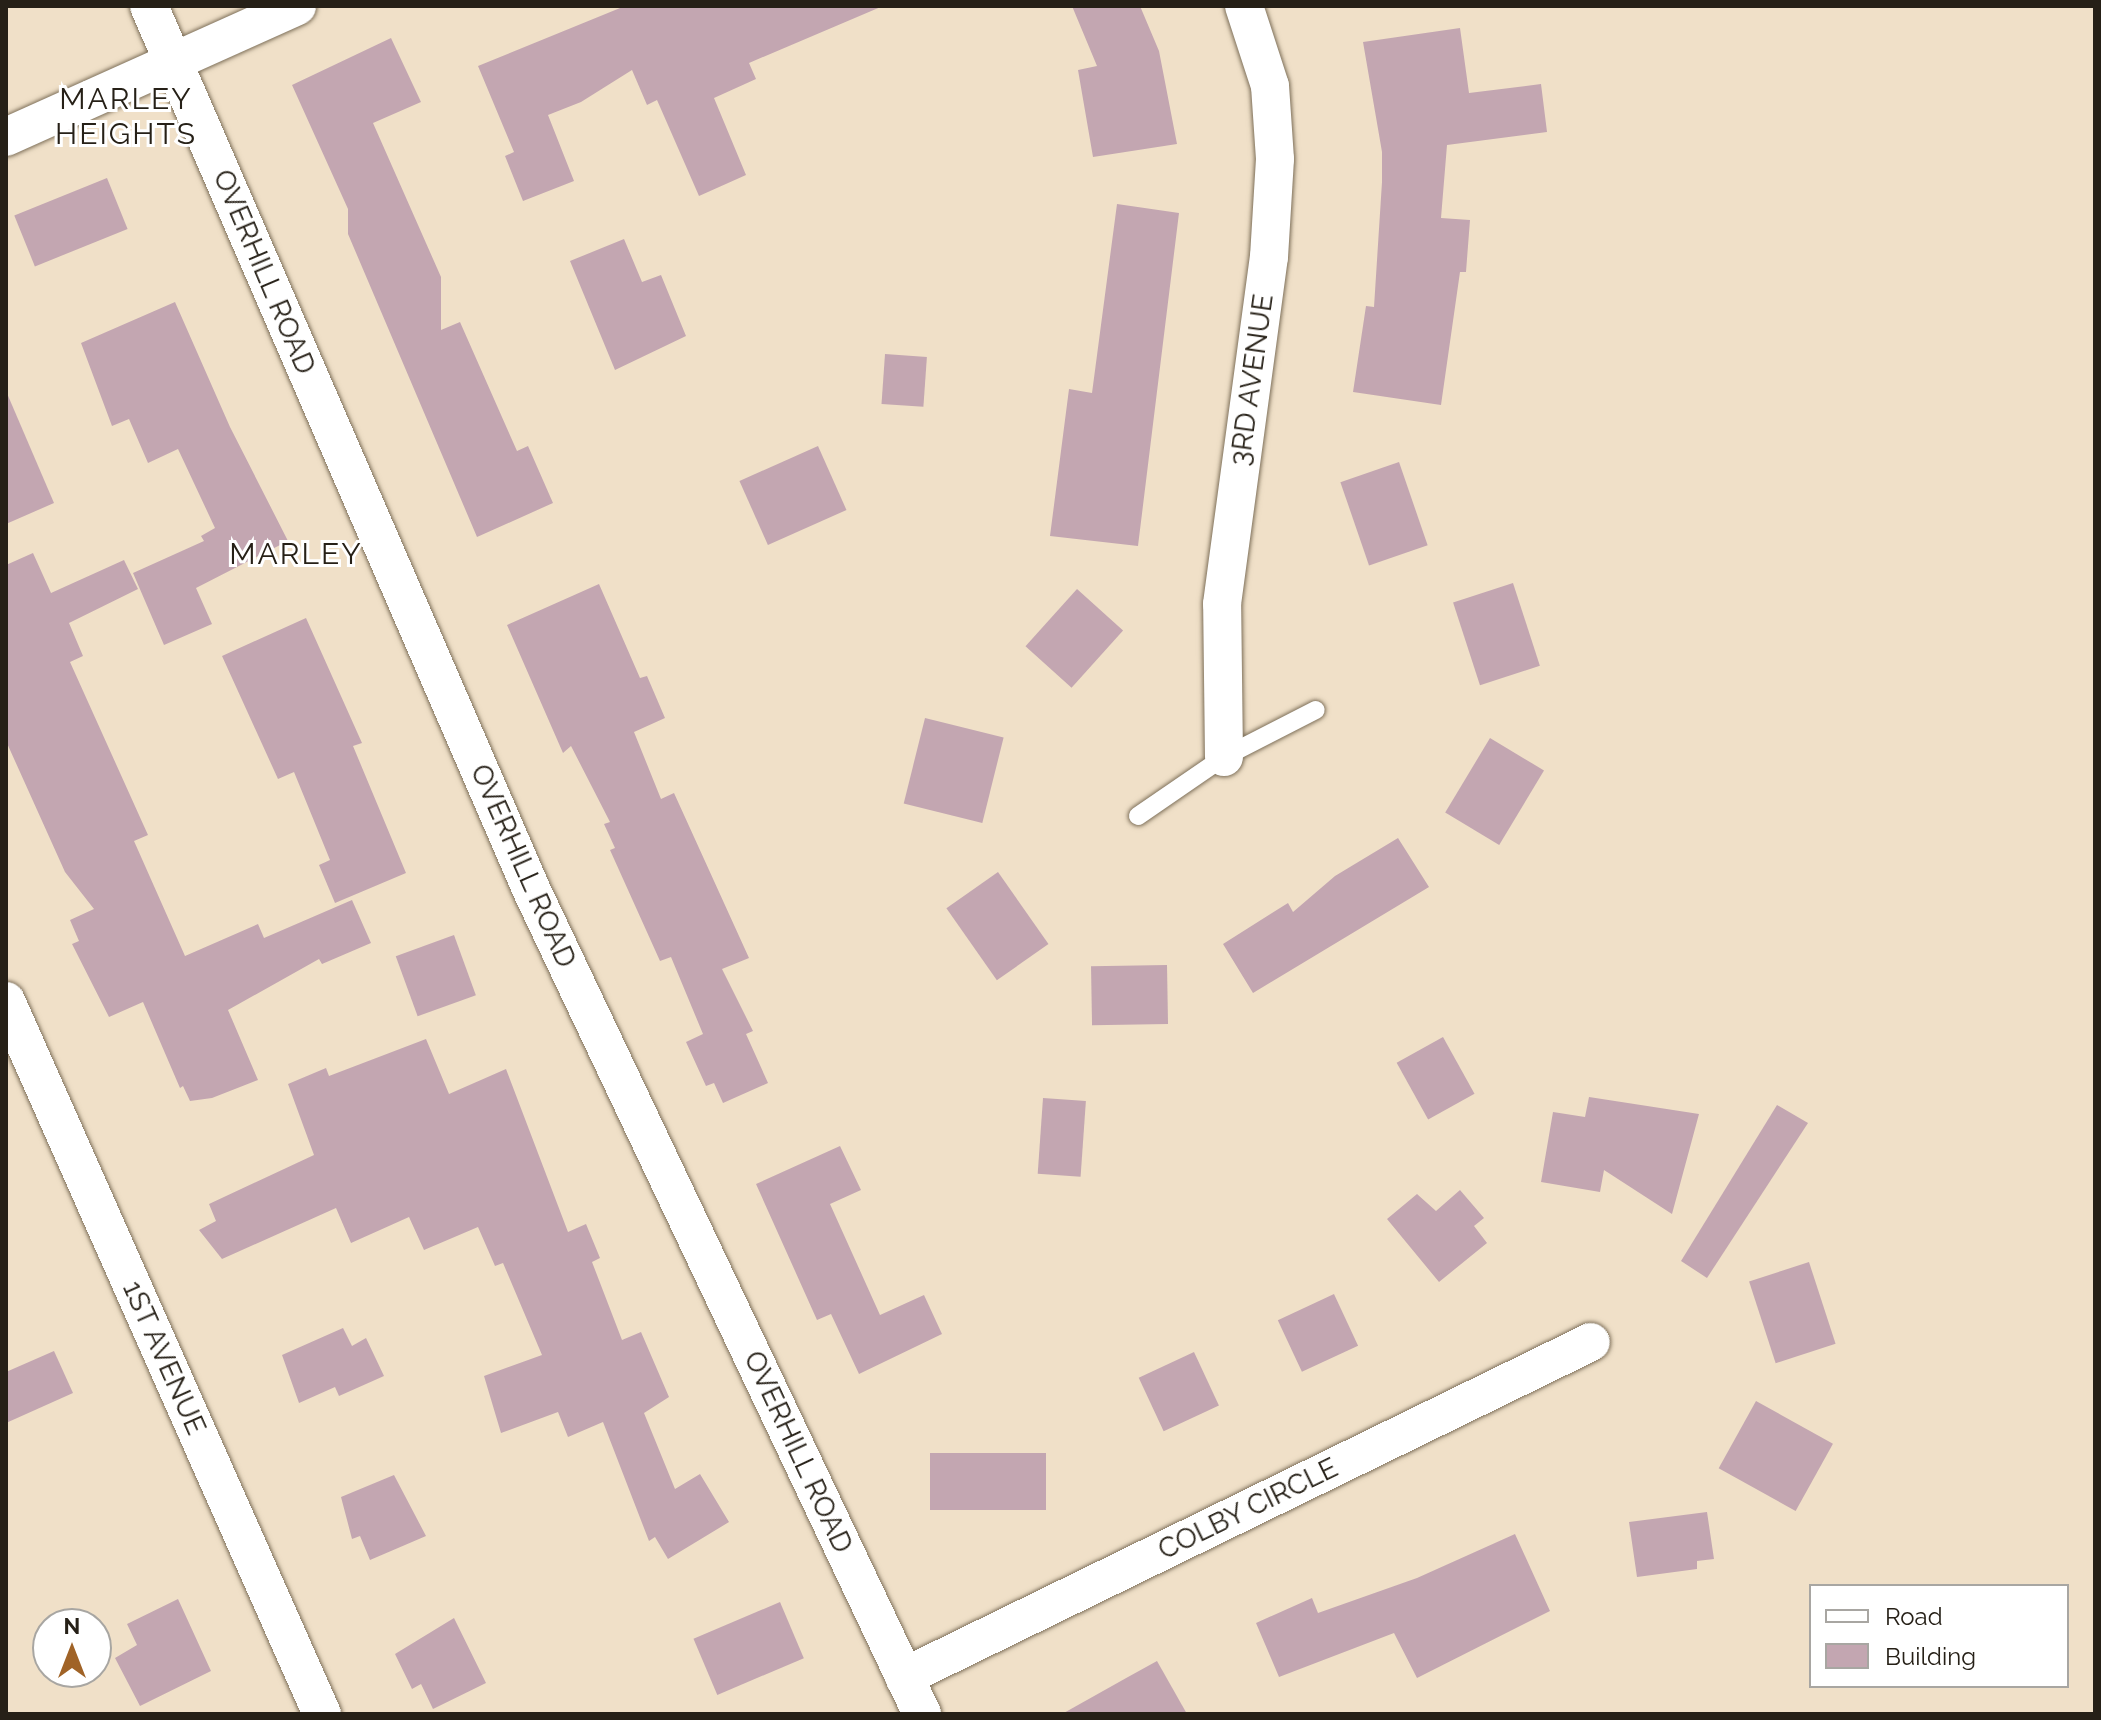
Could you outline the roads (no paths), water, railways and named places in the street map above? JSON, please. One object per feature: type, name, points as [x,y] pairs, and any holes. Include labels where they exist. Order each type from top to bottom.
[{"type":"street","name":"OVERHILL ROAD","points":[[149,6],[532,891],[922,1714]]},
{"type":"street","points":[[6,137],[172,59],[297,6]]},
{"type":"street","name":"3RD AVENUE","points":[[1224,757],[1222,604],[1269,257],[1275,159],[1270,86],[1244,6]]},
{"type":"street","name":"1ST AVENUE","points":[[6,1001],[322,1714]]},
{"type":"street","name":"COLBY CIRCLE","points":[[904,1677],[1591,1342]]},
{"type":"lane","points":[[1138,816],[1224,757],[1316,710]]},
{"type":"district","name":"MARLEY HEIGHTS","points":[[126,116]]},
{"type":"district","name":"MARLEY","points":[[296,554]]}]
